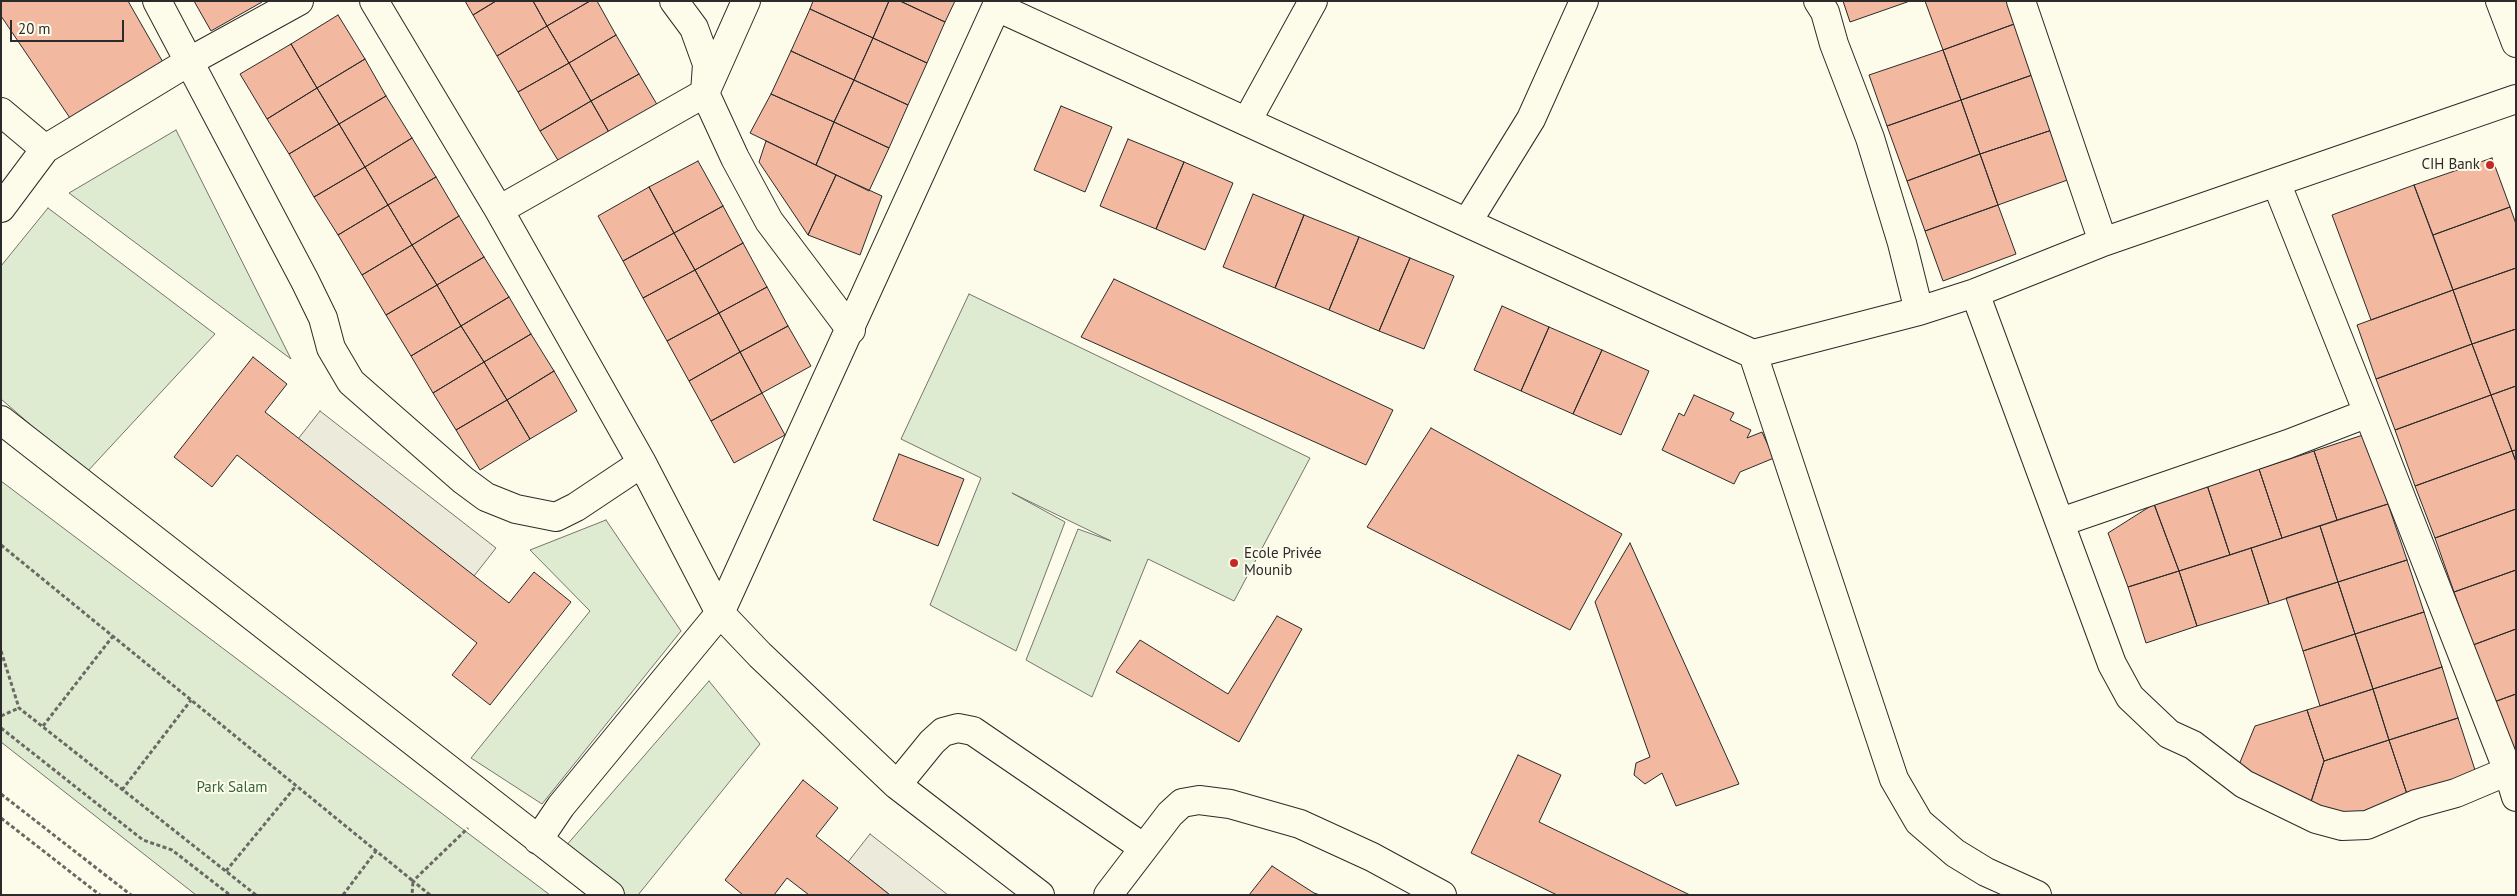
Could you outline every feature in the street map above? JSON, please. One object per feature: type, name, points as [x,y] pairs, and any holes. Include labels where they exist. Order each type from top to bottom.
[{"type":"street","points":[[157,1],[308,288],[323,318],[331,348],[350,382],[463,480],[486,496],[516,509],[556,517],[576,507],[642,463]]},
{"type":"street","points":[[1,208],[45,149],[190,61],[299,1]]},
{"type":"street","points":[[374,1],[499,210],[642,463],[720,613],[760,655],[897,785],[1040,895]]},
{"type":"street","points":[[674,1],[694,28],[707,64],[705,93],[734,158],[769,221],[850,330]]},
{"type":"street","points":[[499,210],[705,93],[746,1]]},
{"type":"street","points":[[1247,121],[1312,1]]},
{"type":"street","points":[[1468,221],[1532,119],[1584,1]]},
{"type":"street","points":[[1818,1],[1825,12],[1834,44],[1870,138],[1902,244],[1919,311]]},
{"type":"street","points":[[2021,1],[2103,242]]},
{"type":"street","points":[[2500,1],[2516,43]]},
{"type":"street","points":[[538,840],[561,806],[720,613],[998,4],[1753,354],[1919,311],[1975,293],[2103,242],[2516,99]]},
{"type":"street","points":[[1,112],[45,149]]},
{"type":"street","points":[[2276,182],[2508,770],[2516,797]]},
{"type":"street","points":[[1975,293],[2112,664],[2130,697],[2170,734],[2193,745],[2244,784],[2316,819],[2342,826],[2367,825],[2416,804],[2456,792],[2508,770]]},
{"type":"street","points":[[1753,354],[1894,780],[1919,822],[1955,854],[2027,893]]},
{"type":"street","points":[[2061,522],[2288,444],[2368,413]]},
{"type":"street","points":[[1,420],[494,803],[538,840],[581,870],[610,895]]},
{"type":"street","points":[[897,785],[932,742],[943,732],[958,728],[974,731],[1144,848]]},
{"type":"street","points":[[1108,895],[1170,814],[1182,803],[1199,800],[1230,804],[1300,824],[1372,857],[1442,895]]},
{"type":"path","points":[[1,545],[430,895]]},
{"type":"path","points":[[43,726],[113,636]]},
{"type":"path","points":[[1,651],[18,708],[256,895]]},
{"type":"path","points":[[122,790],[191,700]]},
{"type":"path","points":[[1,716],[18,708]]},
{"type":"path","points":[[1,728],[143,840],[172,850],[230,895]]},
{"type":"path","points":[[226,871],[296,786]]},
{"type":"path","points":[[1,794],[131,895]]},
{"type":"path","points":[[412,895],[413,881],[494,803]]},
{"type":"path","points":[[1,818],[100,895]]},
{"type":"path","points":[[343,895],[376,851]]},
{"type":"green space","points":[[176,130],[291,359],[69,193]]},
{"type":"green space","points":[[48,208],[215,334],[86,473],[1,399],[1,266]]},
{"type":"green space","points":[[969,294],[1310,458],[1234,601],[1148,559],[1092,697],[1026,660],[1078,529],[1111,541],[1012,493],[1065,522],[1016,651],[930,605],[981,478],[901,439]]},
{"type":"green space","name":"Park Salam","points":[[1,481],[550,895],[196,895],[1,742]]},
{"type":"green space","points":[[606,520],[681,631],[542,804],[471,758],[590,611],[530,550]]},
{"type":"green space","points":[[709,681],[760,744],[638,895],[613,895],[558,855]]},
{"type":"shaded area","points":[[320,411],[496,548],[474,576],[298,439]]},
{"type":"shaded area","points":[[870,834],[948,895],[890,895],[848,862]]},
{"type":"building","points":[[1,1],[128,1],[164,64],[72,121],[1,16]]},
{"type":"building","points":[[194,1],[262,1],[262,2],[211,31]]},
{"type":"building","points":[[465,1],[496,1],[473,15]]},
{"type":"building","points":[[496,1],[533,1],[547,26],[497,56],[473,15]]},
{"type":"building","points":[[533,1],[590,1],[547,26]]},
{"type":"building","points":[[590,1],[597,1],[616,35],[569,63],[547,26]]},
{"type":"building","points":[[813,1],[889,1],[873,38],[810,9]]},
{"type":"building","points":[[889,1],[900,1],[945,22],[927,63],[873,38]]},
{"type":"building","points":[[900,1],[955,1],[945,22]]},
{"type":"building","points":[[1843,1],[1910,1],[1850,22]]},
{"type":"building","points":[[1925,1],[2009,1],[2017,23],[1943,50]]},
{"type":"building","points":[[810,9],[873,38],[854,80],[791,51]]},
{"type":"building","points":[[338,15],[365,59],[317,88],[291,44]]},
{"type":"building","points":[[2017,23],[2035,74],[1961,100],[1943,50]]},
{"type":"building","points":[[547,26],[569,63],[518,92],[497,56]]},
{"type":"building","points":[[616,35],[639,74],[591,101],[569,63]]},
{"type":"building","points":[[873,38],[927,63],[908,105],[854,80]]},
{"type":"building","points":[[291,44],[317,88],[267,119],[240,74]]},
{"type":"building","points":[[1943,50],[1961,100],[1887,126],[1869,75]]},
{"type":"building","points":[[791,51],[854,80],[834,122],[771,94]]},
{"type":"building","points":[[365,59],[386,96],[339,124],[317,88]]},
{"type":"building","points":[[569,63],[591,101],[540,131],[518,92]]},
{"type":"building","points":[[639,74],[662,113],[614,141],[591,101]]},
{"type":"building","points":[[2035,74],[2055,129],[1980,154],[1961,100]]},
{"type":"building","points":[[854,80],[908,105],[889,148],[834,122]]},
{"type":"building","points":[[317,88],[339,124],[289,154],[267,119]]},
{"type":"building","points":[[771,94],[834,122],[816,165],[750,133]]},
{"type":"building","points":[[386,96],[412,138],[365,167],[339,124]]},
{"type":"building","points":[[1961,100],[1980,154],[1907,181],[1887,126]]},
{"type":"building","points":[[591,101],[614,141],[564,170],[540,131]]},
{"type":"building","points":[[1061,106],[1112,127],[1085,192],[1034,170]]},
{"type":"building","points":[[834,122],[889,148],[869,191],[816,165]]},
{"type":"building","points":[[339,124],[365,167],[314,197],[289,154]]},
{"type":"building","points":[[2055,129],[2073,178],[1998,205],[1980,154]]},
{"type":"building","points":[[412,138],[436,177],[388,205],[365,167]]},
{"type":"building","points":[[1128,139],[1184,162],[1156,229],[1100,206]]},
{"type":"building","points":[[766,141],[836,175],[808,235],[759,162]]},
{"type":"building","points":[[1980,154],[1998,205],[1925,231],[1907,181]]},
{"type":"building","points":[[2492,158],[2510,207],[2433,235],[2414,185]]},
{"type":"building","points":[[698,161],[723,206],[674,233],[649,187]]},
{"type":"building","points":[[1184,162],[1233,183],[1205,250],[1156,229]]},
{"type":"building","points":[[365,167],[388,205],[338,235],[314,197]]},
{"type":"building","points":[[836,175],[882,196],[860,255],[808,235]]},
{"type":"building","points":[[436,177],[459,216],[412,245],[388,205]]},
{"type":"building","points":[[2414,185],[2453,290],[2371,320],[2332,215]]},
{"type":"building","points":[[649,187],[674,233],[623,261],[598,216]]},
{"type":"building","points":[[1253,194],[1304,215],[1275,288],[1223,267]]},
{"type":"building","points":[[388,205],[412,245],[362,275],[338,235]]},
{"type":"building","points":[[1998,205],[2016,254],[1943,281],[1925,231]]},
{"type":"building","points":[[723,206],[743,243],[695,270],[674,233]]},
{"type":"building","points":[[2510,207],[2516,224],[2516,268],[2453,290],[2433,235]]},
{"type":"building","points":[[1304,215],[1359,237],[1329,310],[1275,288]]},
{"type":"building","points":[[459,216],[484,257],[437,285],[412,245]]},
{"type":"building","points":[[674,233],[695,270],[643,298],[623,261]]},
{"type":"building","points":[[1359,237],[1410,258],[1379,331],[1329,310]]},
{"type":"building","points":[[743,243],[767,287],[719,313],[695,270]]},
{"type":"building","points":[[412,245],[437,285],[386,315],[362,275]]},
{"type":"building","points":[[484,257],[509,297],[461,326],[437,285]]},
{"type":"building","points":[[1410,258],[1454,276],[1424,349],[1379,331]]},
{"type":"building","points":[[2516,268],[2516,329],[2472,344],[2453,290]]},
{"type":"building","points":[[695,270],[719,313],[667,341],[643,298]]},
{"type":"building","points":[[1114,279],[1393,410],[1366,465],[1081,337]]},
{"type":"building","points":[[437,285],[461,326],[411,356],[386,315]]},
{"type":"building","points":[[767,287],[788,326],[740,352],[719,313]]},
{"type":"building","points":[[2453,290],[2472,344],[2376,379],[2357,325]]},
{"type":"building","points":[[509,297],[531,334],[484,362],[461,326]]},
{"type":"building","points":[[1502,306],[1549,327],[1521,391],[1474,370]]},
{"type":"building","points":[[719,313],[740,352],[689,381],[667,341]]},
{"type":"building","points":[[461,326],[484,362],[433,393],[411,356]]},
{"type":"building","points":[[788,326],[811,366],[762,393],[740,352]]},
{"type":"building","points":[[1549,327],[1602,350],[1573,414],[1521,391]]},
{"type":"building","points":[[2516,329],[2516,386],[2491,395],[2472,344]]},
{"type":"building","points":[[531,334],[554,371],[507,400],[484,362]]},
{"type":"building","points":[[2472,344],[2491,395],[2395,430],[2376,379]]},
{"type":"building","points":[[1602,350],[1649,371],[1621,435],[1573,414]]},
{"type":"building","points":[[740,352],[762,393],[711,421],[689,381]]},
{"type":"building","points":[[253,357],[287,384],[265,412],[509,603],[534,572],[571,602],[490,705],[452,675],[477,643],[237,455],[212,487],[174,457]]},
{"type":"building","points":[[484,362],[507,400],[456,430],[433,393]]},
{"type":"building","points":[[554,371],[577,411],[530,439],[507,400]]},
{"type":"building","points":[[2516,386],[2516,450],[2512,451],[2491,395]]},
{"type":"building","points":[[762,393],[785,435],[734,463],[711,421]]},
{"type":"building","points":[[1694,395],[1734,413],[1730,420],[1751,430],[1747,438],[1762,432],[1774,458],[1740,472],[1734,484],[1662,450],[1679,413],[1684,416]]},
{"type":"building","points":[[2491,395],[2512,451],[2415,486],[2395,430]]},
{"type":"building","points":[[507,400],[530,439],[480,470],[456,430]]},
{"type":"building","points":[[1431,428],[1622,534],[1570,630],[1367,527]]},
{"type":"building","points":[[2366,434],[2388,504],[2337,520],[2314,451]]},
{"type":"building","points":[[2516,450],[2516,462],[2512,451]]},
{"type":"building","points":[[2314,451],[2337,520],[2282,538],[2259,469]]},
{"type":"building","points":[[2512,451],[2516,462],[2516,509],[2435,538],[2415,486]]},
{"type":"building","points":[[899,454],[964,479],[938,546],[873,520]]},
{"type":"building","points":[[2259,469],[2282,538],[2230,555],[2207,485]]},
{"type":"building","points":[[2207,485],[2230,555],[2179,571],[2154,504]]},
{"type":"building","points":[[2154,504],[2179,571],[2128,587],[2108,533]]},
{"type":"building","points":[[2388,504],[2407,560],[2338,582],[2320,526]]},
{"type":"building","points":[[2516,509],[2516,570],[2454,592],[2435,538]]},
{"type":"building","points":[[2320,526],[2338,582],[2269,604],[2251,548]]},
{"type":"building","points":[[1630,543],[1739,784],[1676,806],[1662,773],[1645,784],[1634,775],[1636,763],[1650,757],[1595,602]]},
{"type":"building","points":[[2251,548],[2269,604],[2197,626],[2179,571]]},
{"type":"building","points":[[2407,560],[2424,612],[2355,634],[2338,582]]},
{"type":"building","points":[[2516,570],[2516,629],[2473,645],[2454,592]]},
{"type":"building","points":[[2179,571],[2197,626],[2146,643],[2128,587]]},
{"type":"building","points":[[2338,582],[2355,634],[2303,651],[2286,598]]},
{"type":"building","points":[[2424,612],[2442,667],[2373,689],[2355,634]]},
{"type":"building","points":[[1277,616],[1302,629],[1239,742],[1116,672],[1140,640],[1228,694]]},
{"type":"building","points":[[2516,629],[2516,694],[2494,702],[2473,645]]},
{"type":"building","points":[[2355,634],[2373,689],[2320,706],[2303,651]]},
{"type":"building","points":[[2442,667],[2458,718],[2389,740],[2373,689]]},
{"type":"building","points":[[2373,689],[2389,740],[2324,761],[2307,710]]},
{"type":"building","points":[[2516,694],[2516,751],[2513,753],[2494,702]]},
{"type":"building","points":[[2307,710],[2324,761],[2309,808],[2236,772],[2255,726]]},
{"type":"building","points":[[2458,718],[2476,773],[2407,794],[2389,740]]},
{"type":"building","points":[[2389,740],[2407,794],[2351,822],[2309,808],[2324,761]]},
{"type":"building","points":[[1518,755],[1561,775],[1539,822],[1690,895],[1557,895],[1471,853]]},
{"type":"building","points":[[803,780],[838,808],[816,836],[890,895],[809,895],[787,878],[774,895],[743,895],[725,880]]},
{"type":"building","points":[[1272,866],[1314,893],[1320,895],[1249,895]]},
{"type":"place","name":"CIH Bank","points":[[2490,165]]},
{"type":"place","name":"Ecole Privée Mounib","points":[[1234,563]]}]
